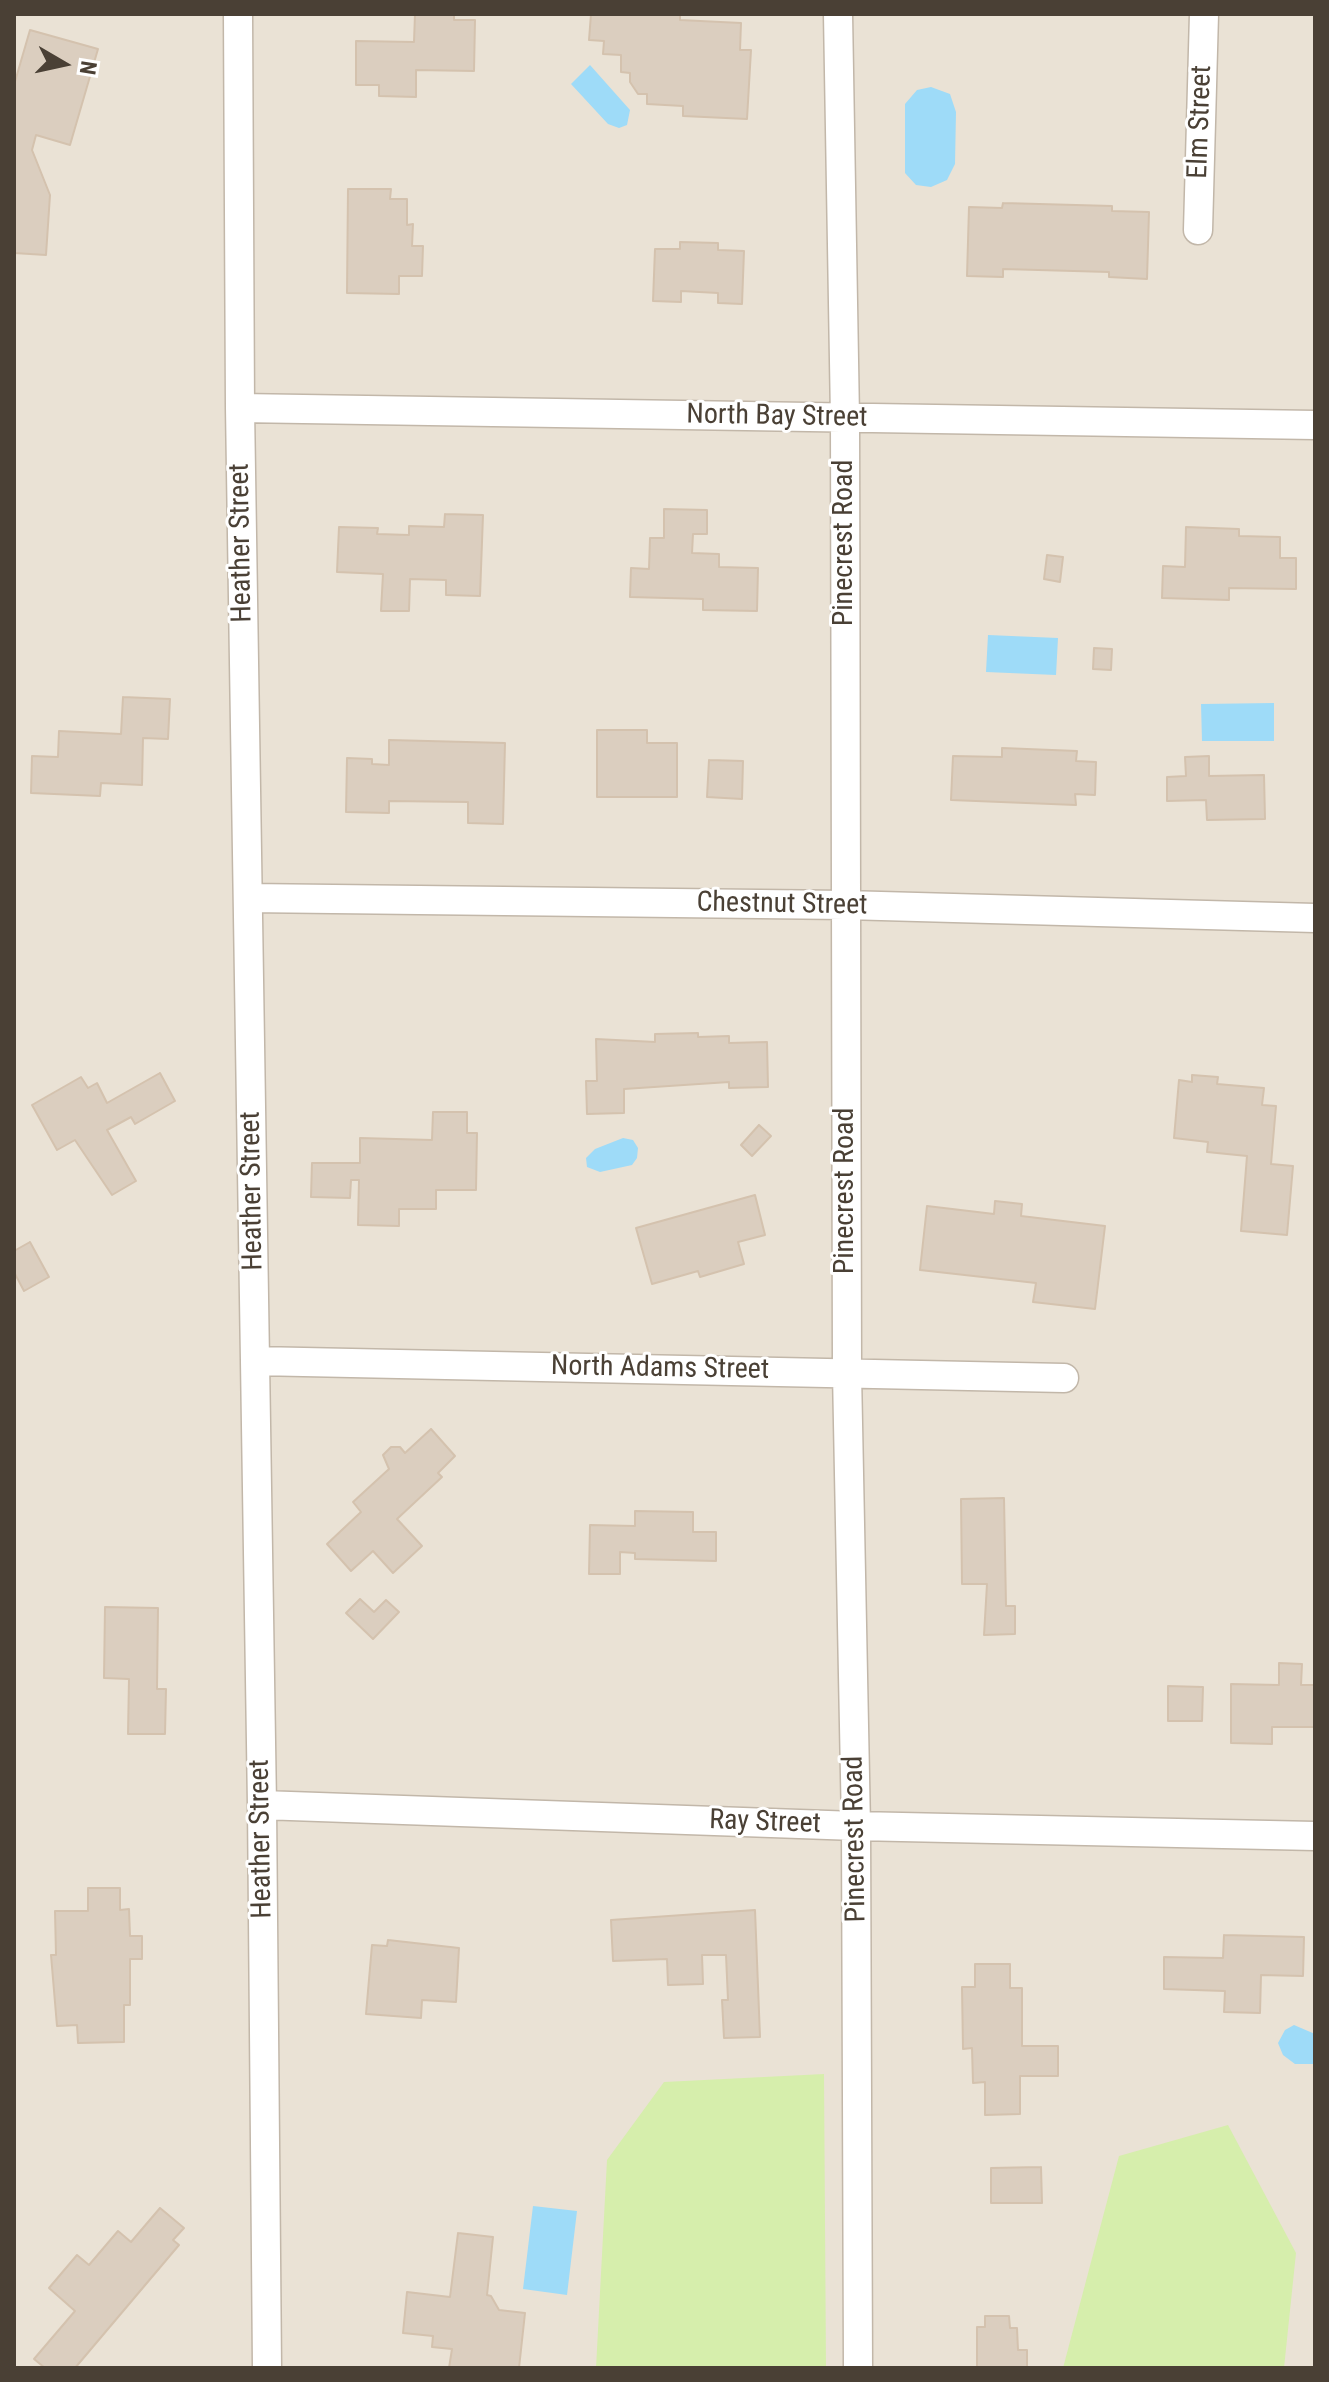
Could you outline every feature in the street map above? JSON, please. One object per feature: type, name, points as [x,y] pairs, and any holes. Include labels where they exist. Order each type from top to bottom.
[{"type":"street","name":"Heather Street","points":[[238,14],[240,408],[256,1361],[267,2368]]},
{"type":"street","name":"Pinecrest Road","points":[[838,14],[845,418],[847,1373],[856,1826],[858,2368]]},
{"type":"street","name":"Elm Street","points":[[1198,230],[1204,14]]},
{"type":"street","name":"North Bay Street","points":[[240,408],[1315,425]]},
{"type":"street","name":"Chestnut Street","points":[[248,898],[845,905],[1315,918]]},
{"type":"street","name":"North Adams Street","points":[[256,1361],[1064,1378]]},
{"type":"street","name":"Ray Street","points":[[262,1805],[856,1826],[1315,1836]]},
{"type":"shaded area","points":[[14,14],[1315,14],[1315,2368],[14,2368]]},
{"type":"green space","points":[[824,2074],[826,2368],[596,2368],[607,2160],[664,2082]]},
{"type":"green space","points":[[1228,2125],[1296,2253],[1284,2368],[1063,2368],[1119,2156]]},
{"type":"water","points":[[590,65],[630,110],[627,125],[619,128],[608,124],[571,84]]},
{"type":"water","points":[[931,87],[950,94],[956,112],[955,164],[947,180],[931,187],[916,185],[905,173],[905,104],[917,90]]},
{"type":"water","points":[[988,635],[1058,638],[1056,675],[986,672]]},
{"type":"water","points":[[1274,703],[1274,741],[1202,741],[1201,704]]},
{"type":"water","points":[[623,1138],[633,1140],[638,1148],[632,1165],[600,1172],[587,1167],[586,1158],[595,1149]]},
{"type":"water","points":[[1294,2025],[1315,2034],[1315,2064],[1295,2064],[1283,2055],[1278,2043],[1285,2030]]},
{"type":"water","points":[[533,2206],[577,2211],[567,2295],[523,2289]]},
{"type":"building","points":[[415,14],[454,14],[454,20],[475,20],[474,71],[416,70],[416,97],[379,96],[379,85],[356,85],[356,41],[414,42]]},
{"type":"building","points":[[591,14],[680,14],[680,20],[741,23],[740,50],[751,50],[747,119],[683,116],[683,106],[647,104],[647,94],[638,94],[630,82],[630,73],[621,72],[621,55],[603,54],[604,41],[589,40]]},
{"type":"building","points":[[30,30],[98,49],[70,145],[36,135],[32,150],[50,195],[46,255],[14,253],[14,85]]},
{"type":"building","points":[[348,189],[391,189],[390,199],[407,199],[407,225],[413,224],[412,246],[423,246],[422,276],[399,276],[399,294],[347,293]]},
{"type":"building","points":[[1003,203],[1112,206],[1112,211],[1149,212],[1147,279],[1109,277],[1109,272],[1003,269],[1003,277],[967,276],[969,207],[1002,208]]},
{"type":"building","points":[[680,242],[718,243],[718,250],[744,251],[742,304],[718,303],[718,293],[681,291],[681,302],[653,301],[655,249],[680,249]]},
{"type":"building","points":[[664,509],[707,510],[707,534],[693,534],[692,553],[719,554],[719,567],[758,568],[757,611],[703,610],[703,599],[630,597],[631,568],[649,569],[650,538],[664,538]]},
{"type":"building","points":[[445,514],[483,515],[480,596],[446,595],[446,580],[410,579],[409,611],[381,611],[383,574],[337,572],[339,527],[378,528],[377,534],[409,535],[409,526],[444,527]]},
{"type":"building","points":[[1186,527],[1239,529],[1239,536],[1280,537],[1280,558],[1296,558],[1296,589],[1229,588],[1229,600],[1162,598],[1163,566],[1185,567]]},
{"type":"building","points":[[1047,555],[1063,557],[1060,582],[1044,579]]},
{"type":"building","points":[[1094,648],[1112,649],[1111,670],[1093,669]]},
{"type":"building","points":[[123,697],[170,699],[168,739],[143,738],[142,785],[101,783],[100,796],[31,793],[32,756],[58,757],[59,731],[121,734]]},
{"type":"building","points":[[597,730],[647,730],[647,743],[677,743],[677,797],[597,797]]},
{"type":"building","points":[[389,740],[505,743],[503,824],[468,823],[468,802],[389,801],[389,813],[346,812],[347,758],[372,759],[372,764],[389,765]]},
{"type":"building","points":[[1002,748],[1077,751],[1076,761],[1096,762],[1095,795],[1075,794],[1076,805],[951,800],[953,756],[1002,757]]},
{"type":"building","points":[[1209,756],[1209,776],[1264,775],[1265,819],[1207,820],[1206,800],[1167,801],[1167,777],[1186,776],[1185,757]]},
{"type":"building","points":[[709,760],[743,761],[742,799],[707,797]]},
{"type":"building","points":[[698,1033],[698,1037],[729,1036],[729,1043],[767,1042],[768,1087],[729,1088],[729,1082],[624,1089],[624,1113],[587,1114],[586,1081],[597,1081],[596,1039],[655,1042],[655,1034]]},
{"type":"building","points":[[160,1073],[175,1101],[135,1124],[131,1117],[107,1130],[136,1181],[112,1195],[75,1140],[57,1150],[32,1105],[81,1077],[88,1088],[97,1083],[107,1103]]},
{"type":"building","points":[[1192,1075],[1218,1077],[1217,1084],[1264,1088],[1262,1105],[1276,1106],[1271,1164],[1293,1166],[1287,1235],[1241,1231],[1247,1156],[1207,1152],[1208,1142],[1174,1138],[1179,1080],[1192,1082]]},
{"type":"building","points":[[433,1112],[467,1112],[467,1133],[477,1133],[476,1190],[436,1190],[436,1209],[399,1209],[399,1226],[358,1225],[359,1180],[351,1180],[350,1198],[311,1197],[312,1163],[360,1163],[360,1138],[432,1140]]},
{"type":"building","points":[[759,1125],[771,1136],[752,1156],[741,1145]]},
{"type":"building","points":[[755,1195],[765,1235],[738,1242],[744,1264],[700,1277],[698,1271],[652,1284],[636,1228]]},
{"type":"building","points":[[995,1201],[1022,1204],[1021,1216],[1105,1226],[1095,1309],[1033,1302],[1036,1283],[920,1270],[927,1206],[994,1214]]},
{"type":"building","points":[[30,1242],[49,1277],[24,1291],[14,1272],[14,1251]]},
{"type":"building","points":[[431,1429],[455,1456],[438,1473],[442,1477],[397,1519],[422,1546],[393,1573],[373,1551],[351,1571],[327,1544],[361,1512],[353,1502],[389,1469],[383,1455],[391,1447],[400,1447],[405,1453]]},
{"type":"building","points":[[1004,1498],[1006,1606],[1015,1606],[1015,1634],[984,1635],[987,1584],[962,1584],[961,1499]]},
{"type":"building","points":[[635,1511],[693,1512],[693,1532],[716,1532],[716,1561],[635,1559],[635,1553],[620,1552],[620,1574],[589,1574],[590,1525],[635,1526]]},
{"type":"building","points":[[360,1599],[374,1612],[386,1600],[399,1612],[373,1639],[346,1613]]},
{"type":"building","points":[[105,1607],[158,1608],[157,1689],[166,1689],[165,1734],[128,1734],[129,1679],[104,1678]]},
{"type":"building","points":[[1279,1663],[1302,1664],[1301,1685],[1315,1685],[1315,1727],[1272,1727],[1272,1744],[1231,1743],[1231,1684],[1279,1685]]},
{"type":"building","points":[[1168,1686],[1203,1687],[1202,1721],[1168,1721]]},
{"type":"building","points":[[88,1888],[120,1888],[120,1910],[129,1909],[130,1936],[142,1936],[142,1959],[130,1959],[130,2005],[124,2005],[124,2042],[78,2043],[77,2025],[57,2026],[51,1955],[56,1955],[55,1911],[88,1911]]},
{"type":"building","points":[[755,1910],[760,2037],[724,2038],[722,2000],[728,2000],[726,1955],[702,1955],[703,1984],[668,1985],[667,1959],[613,1961],[611,1920]]},
{"type":"building","points":[[1224,1935],[1304,1937],[1303,1976],[1261,1975],[1260,2013],[1224,2012],[1225,1991],[1164,1989],[1164,1957],[1223,1958]]},
{"type":"building","points":[[388,1940],[459,1948],[456,2002],[422,2000],[421,2018],[366,2014],[372,1945],[387,1946]]},
{"type":"building","points":[[975,1964],[1010,1964],[1010,1988],[1022,1988],[1022,2046],[1058,2046],[1058,2076],[1020,2076],[1020,2114],[985,2115],[985,2082],[973,2083],[972,2048],[963,2049],[962,1987],[975,1987]]},
{"type":"building","points":[[1041,2167],[1042,2203],[991,2203],[991,2168]]},
{"type":"building","points":[[160,2208],[184,2228],[173,2240],[179,2245],[75,2368],[45,2368],[34,2359],[75,2311],[49,2288],[77,2255],[89,2265],[118,2231],[131,2242]]},
{"type":"building","points":[[458,2233],[493,2237],[487,2295],[491,2296],[499,2310],[525,2313],[519,2368],[449,2368],[452,2349],[432,2347],[433,2336],[403,2333],[407,2292],[450,2297]]},
{"type":"building","points":[[985,2316],[1009,2316],[1010,2328],[1017,2328],[1018,2350],[1027,2350],[1027,2368],[977,2368],[977,2327],[985,2327]]}]
